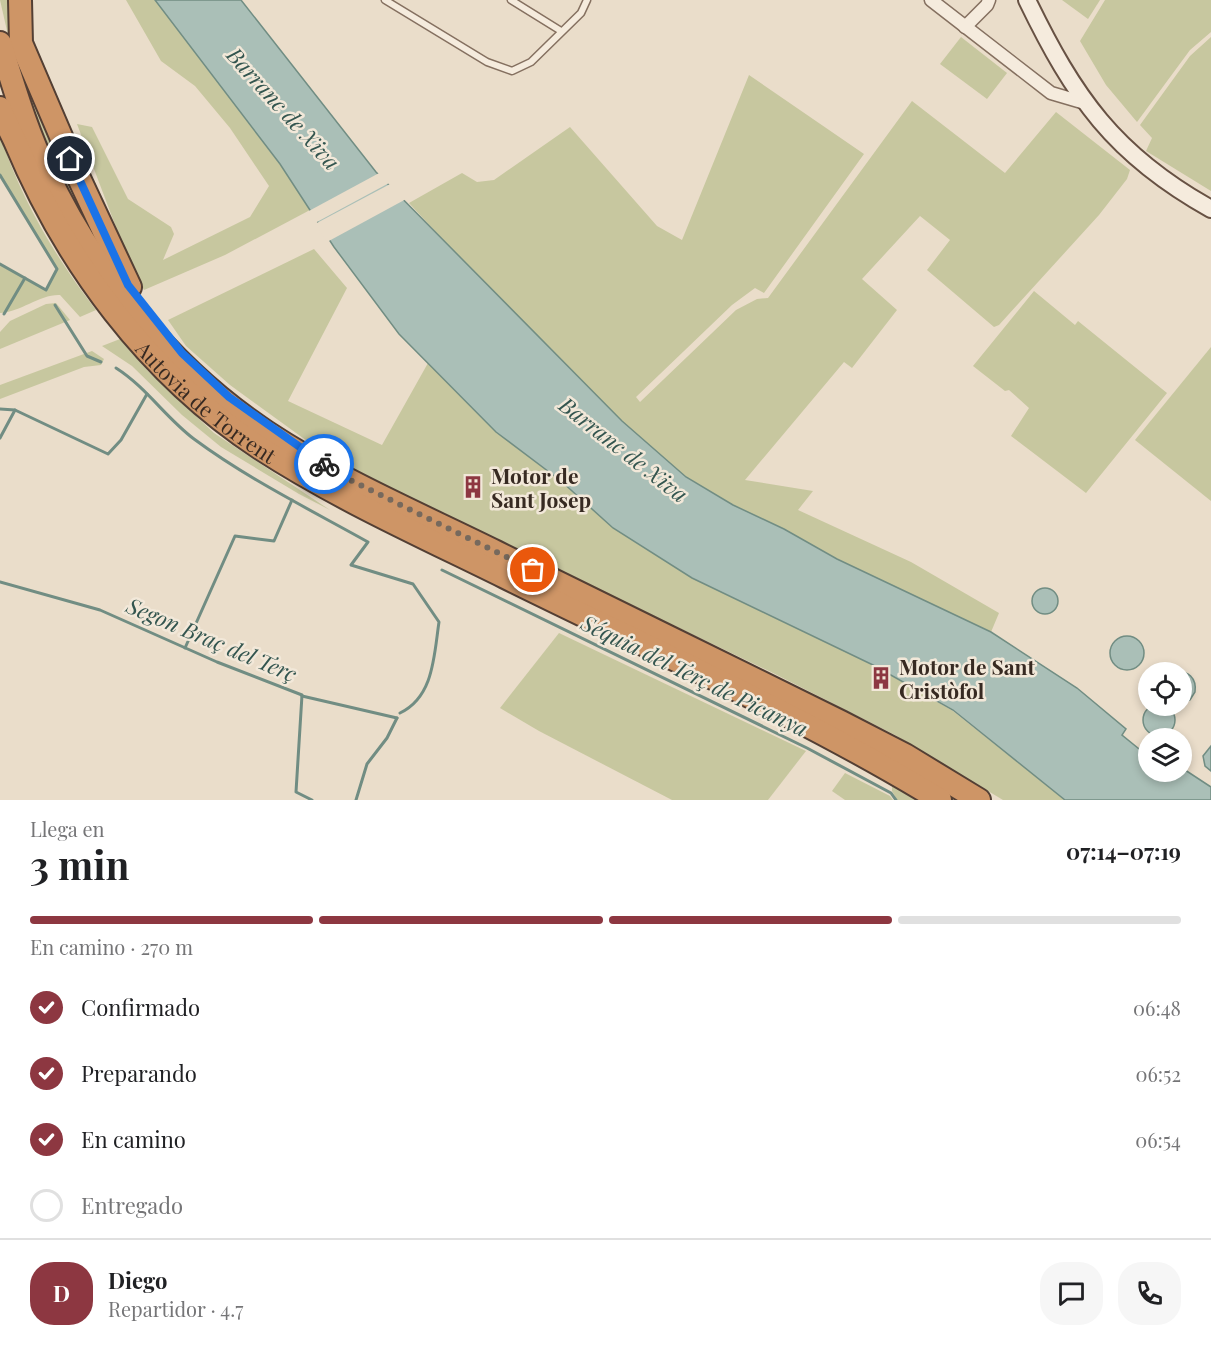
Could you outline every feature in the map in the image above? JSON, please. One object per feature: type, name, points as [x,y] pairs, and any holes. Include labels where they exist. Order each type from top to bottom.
[{"type":"highway","points":[[20,0],[21,43],[48,109],[128,285],[182,353],[229,397],[346,478]]},
{"type":"highway","name":"Autovia de Torrent","points":[[0,43],[27,127],[46,172],[75,225],[119,292],[177,359],[225,401],[266,432],[346,478],[841,722],[905,755],[979,800]]},
{"type":"highway","points":[[0,88],[13,137]]},
{"type":"highway","points":[[0,108],[13,137]]},
{"type":"highway","name":"Autovia de Torrent","points":[[13,137],[32,183],[60,235],[104,300],[167,372],[213,414],[259,447],[337,495],[831,738],[940,800]]},
{"type":"street","points":[[931,0],[1051,93],[1085,103]]},
{"type":"street","points":[[965,27],[987,5],[989,0]]},
{"type":"street","points":[[1027,0],[1065,74],[1085,103],[1127,149],[1159,176],[1211,208]]},
{"type":"lane","points":[[385,0],[487,62],[512,70],[531,62],[581,13],[588,0]]},
{"type":"lane","points":[[511,0],[561,31]]},
{"type":"green space","points":[[0,0],[11,0],[97,240],[58,177],[10,44]]},
{"type":"green space","points":[[126,0],[155,0],[281,166],[310,210],[225,255],[144,290],[131,267],[77,124],[92,127],[128,199],[171,227],[174,234],[163,260],[250,217],[269,186],[230,128],[195,86],[161,61]]},
{"type":"green space","points":[[1062,0],[1100,0],[1088,19]]},
{"type":"green space","points":[[1105,0],[1211,0],[1211,32],[1190,50],[1137,122],[1106,85],[1080,41]]},
{"type":"green space","points":[[961,37],[1007,73],[987,99],[940,64]]},
{"type":"green space","points":[[1211,37],[1211,191],[1146,151],[1152,138],[1140,125],[1190,56]]},
{"type":"green space","points":[[749,75],[864,154],[764,293],[755,288],[732,305],[636,397],[640,402],[736,310],[757,299],[768,298],[912,101],[1005,173],[1056,112],[1130,170],[1127,179],[1099,215],[999,325],[994,327],[927,270],[950,240],[920,216],[862,279],[897,310],[852,368],[844,362],[745,480],[813,491],[798,510],[911,562],[999,613],[991,632],[837,559],[784,529],[733,505],[686,477],[622,421],[482,282],[409,203],[462,173],[477,182],[494,180],[570,127],[657,226],[682,240]]},
{"type":"green space","points":[[0,135],[18,182],[40,227],[96,310],[80,317],[60,295],[53,295],[15,310],[0,313],[0,265],[45,290],[57,269],[0,175]]},
{"type":"green space","points":[[314,249],[347,288],[288,401],[382,445],[428,363],[496,432],[561,481],[613,528],[692,578],[873,665],[953,711],[1065,800],[1003,800],[895,735],[771,672],[379,484],[314,446],[230,385],[186,346],[168,320]]},
{"type":"green space","points":[[1034,291],[1075,325],[1078,321],[1167,393],[1086,493],[1011,436],[1029,408],[1009,390],[1005,391],[973,366]]},
{"type":"green space","points":[[56,303],[70,320],[0,349],[0,332],[10,321],[46,304]]},
{"type":"green space","points":[[120,339],[148,371],[214,433],[330,510],[221,447],[182,415],[132,366],[102,346]]},
{"type":"green space","points":[[1211,347],[1211,501],[1135,440]]},
{"type":"green space","points":[[92,351],[104,359],[101,365],[84,367],[0,399],[0,385]]},
{"type":"green space","points":[[559,633],[806,751],[768,800],[672,800],[539,731],[500,708]]},
{"type":"green space","points":[[845,773],[890,796],[893,800],[845,800],[832,791]]},
{"type":"green space","points":[[892,784],[915,800],[897,800],[892,791]]},
{"type":"water","name":"Barranc de Xiva","points":[[155,0],[241,0],[376,172],[622,421],[686,477],[733,505],[784,529],[837,559],[991,632],[1077,688],[1126,729],[1122,735],[1138,748],[1138,782],[1192,782],[1192,775],[1211,787],[1211,800],[1065,800],[953,710],[873,665],[692,578],[613,528],[561,481],[496,432],[399,334],[334,247],[280,164]]},
{"type":"water","points":[[1045,588],[1054,592],[1058,601],[1054,610],[1045,614],[1036,610],[1032,601],[1036,592]]},
{"type":"water","points":[[1120,637],[1134,637],[1143,646],[1143,660],[1138,662],[1138,666],[1134,669],[1120,669],[1111,660],[1111,646]]},
{"type":"water","points":[[1192,678],[1195,683],[1195,692],[1192,697]]},
{"type":"water","points":[[1144,716],[1174,716],[1172,728],[1146,728],[1144,726]]},
{"type":"water","points":[[1211,746],[1211,771],[1205,766],[1203,756]]},
{"type":"pier","points":[[381,172],[391,182],[315,223],[307,212]]},
{"type":"pier","points":[[392,183],[408,198],[327,242],[315,224]]},
{"type":"waterway","name":"Séquia del Terç de Picanya","points":[[0,175],[57,269],[46,290],[0,264]]},
{"type":"waterway","points":[[4,314],[25,278]]},
{"type":"waterway","name":"Séquia del Terç de Picanya","points":[[55,305],[87,356],[101,362]]},
{"type":"waterway","name":"Séquia del Terç de Picanya","points":[[116,368],[137,384],[184,431],[215,454],[279,493],[368,542],[351,565],[413,584],[439,622],[433,661],[426,686],[420,697],[400,713]]},
{"type":"waterway","points":[[0,409],[15,410],[108,454],[121,440],[147,394]]},
{"type":"waterway","points":[[0,438],[15,410]]},
{"type":"waterway","points":[[185,648],[235,536],[274,541],[292,500]]},
{"type":"waterway","name":"Séquia del Terç de Picanya","points":[[442,570],[807,748],[891,793],[896,800]]},
{"type":"waterway","name":"Segon Braç del Terç","points":[[0,582],[100,610],[217,662],[302,695],[296,792],[312,800]]},
{"type":"waterway","points":[[302,696],[397,718]]},
{"type":"waterway","points":[[356,800],[367,764],[387,738],[397,718]]},
{"type":"way so far","points":[[324,464],[346,478],[533,570]]},
{"type":"place","name":"Motor de Sant Josep","points":[[473,487]]},
{"type":"place","name":"Motor de Sant Cristòfol","points":[[881,678]]},
{"type":"route","points":[[70,159],[128,285],[182,353],[229,397],[324,464]]}]
